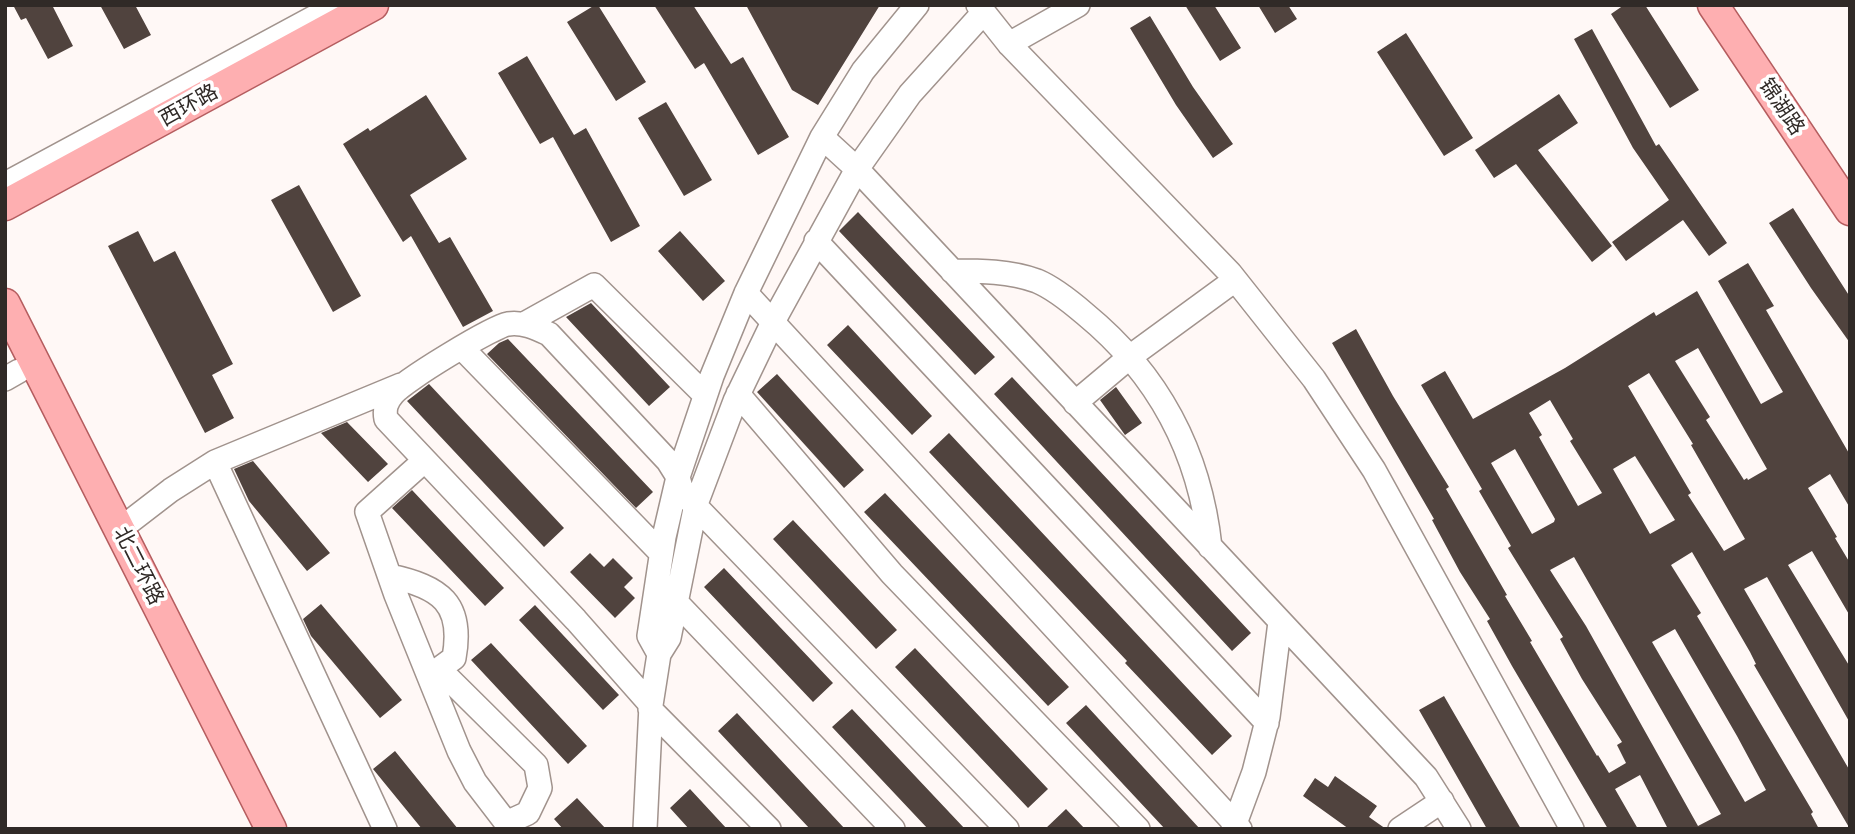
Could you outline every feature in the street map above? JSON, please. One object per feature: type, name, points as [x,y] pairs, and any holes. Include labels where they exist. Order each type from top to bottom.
[{"type":"main road","name":"西环路","points":[[5,205],[373,5]]},
{"type":"main road","name":"锦湖路","points":[[1713,5],[1850,210]]},
{"type":"main road","name":"北二环路","points":[[5,304],[271,829]]},
{"type":"main road","name":"北二环路","points":[[5,344],[12,375],[249,829]]},
{"type":"street","name":"西环路","points":[[5,184],[337,5]]},
{"type":"street","points":[[659,654],[649,636],[662,553],[678,477],[708,386],[746,293],[822,137],[863,71],[917,5]]},
{"type":"street","points":[[1009,44],[1078,5]]},
{"type":"street","points":[[647,827],[651,707],[659,654],[669,638],[696,504],[737,397],[774,320],[857,169],[910,94],[981,9],[1009,44],[1235,280],[1314,379],[1374,470],[1572,829]]},
{"type":"street","points":[[822,137],[857,169],[1426,777],[1459,829]]},
{"type":"street","points":[[816,241],[1267,723]]},
{"type":"street","points":[[953,271],[1017,275],[1038,282],[1073,304],[1131,356],[1161,400],[1186,448],[1205,510],[1210,547]]},
{"type":"street","points":[[1075,403],[1131,356],[1235,280]]},
{"type":"street","points":[[524,324],[594,285],[708,386],[737,397],[891,574],[1138,829]]},
{"type":"street","points":[[746,293],[774,320],[1236,827],[1267,723],[1280,622]]},
{"type":"street","points":[[120,530],[171,490],[215,462],[401,385],[506,324],[524,324],[550,334],[668,461],[678,477],[682,492],[1007,829]]},
{"type":"street","points":[[461,348],[662,553]]},
{"type":"street","points":[[401,385],[384,409],[386,419],[576,620],[651,707],[768,829]]},
{"type":"street","points":[[390,576],[421,583],[442,598],[456,618],[457,642],[454,658],[439,669],[536,765],[540,788],[528,813],[509,826],[475,782],[459,751],[390,576],[367,512],[424,461]]},
{"type":"street","points":[[215,462],[386,829]]},
{"type":"street","points":[[676,602],[893,829]]},
{"type":"street","points":[[1400,829],[1442,800]]},
{"type":"building","points":[[13,5],[52,5],[73,46],[48,59],[26,18],[21,20]]},
{"type":"building","points":[[100,5],[135,5],[151,35],[124,49]]},
{"type":"building","points":[[598,5],[646,82],[616,101],[567,22]]},
{"type":"building","points":[[654,5],[693,5],[731,64],[743,57],[789,137],[758,155],[704,63],[695,69]]},
{"type":"building","points":[[746,5],[880,5],[818,105],[792,90]]},
{"type":"building","points":[[1185,5],[1214,5],[1241,48],[1220,61]]},
{"type":"building","points":[[1258,5],[1288,5],[1297,19],[1275,33]]},
{"type":"building","points":[[1624,5],[1645,5],[1699,90],[1670,108],[1611,14]]},
{"type":"building","points":[[1150,16],[1193,87],[1233,144],[1213,158],[1176,105],[1130,28]]},
{"type":"building","points":[[1592,29],[1656,146],[1659,144],[1727,243],[1709,256],[1683,220],[1626,261],[1612,242],[1669,200],[1633,148],[1574,39]]},
{"type":"building","points":[[1406,33],[1473,138],[1444,156],[1377,52]]},
{"type":"building","points":[[527,56],[574,135],[586,128],[640,226],[611,242],[553,137],[540,144],[498,73]]},
{"type":"building","points":[[1559,94],[1578,123],[1538,150],[1612,246],[1592,262],[1516,164],[1494,178],[1475,150]]},
{"type":"building","points":[[426,95],[467,159],[410,195],[439,243],[450,237],[493,311],[463,327],[411,236],[403,242],[343,144],[368,128],[370,131]]},
{"type":"building","points":[[666,102],[712,180],[684,196],[638,118]]},
{"type":"building","points":[[299,185],[361,296],[333,312],[271,200]]},
{"type":"building","points":[[1793,208],[1850,297],[1850,343],[1769,223]]},
{"type":"building","points":[[858,212],[995,357],[975,375],[839,231]]},
{"type":"building","points":[[138,231],[154,262],[175,251],[233,364],[212,375],[234,418],[205,433],[108,246]]},
{"type":"building","points":[[680,231],[725,281],[703,301],[658,251]]},
{"type":"building","points":[[1748,263],[1774,306],[1766,310],[1850,455],[1850,508],[1830,474],[1808,488],[1850,563],[1850,616],[1812,551],[1788,565],[1850,667],[1850,723],[1767,577],[1744,589],[1850,771],[1850,829],[1754,665],[1756,664],[1750,652],[1692,552],[1671,565],[1701,613],[1697,616],[1813,812],[1811,814],[1819,829],[1668,829],[1640,775],[1615,789],[1638,829],[1608,829],[1512,666],[1487,621],[1490,619],[1460,572],[1432,520],[1434,519],[1332,343],[1356,329],[1449,487],[1446,489],[1507,595],[1505,596],[1532,641],[1530,642],[1609,773],[1626,763],[1617,745],[1622,742],[1582,679],[1560,639],[1563,637],[1508,548],[1511,546],[1479,491],[1482,489],[1421,385],[1445,371],[1473,419],[1565,368],[1654,312],[1656,316],[1697,291],[1761,404],[1783,392],[1718,281]],"holes":[[[1698,348],[1767,469],[1744,480],[1706,420],[1710,417],[1675,361]],[[1649,373],[1693,444],[1691,445],[1745,539],[1724,551],[1688,495],[1691,493],[1628,386]],[[1550,400],[1573,439],[1570,441],[1602,493],[1578,506],[1539,437],[1542,435],[1529,413]],[[1515,449],[1555,519],[1532,534],[1491,463]],[[1635,456],[1675,520],[1650,534],[1613,469]],[[1574,557],[1721,814],[1698,826],[1586,626],[1550,570]],[[1675,629],[1766,790],[1745,802],[1652,642]]]},
{"type":"building","points":[[591,303],[670,387],[649,406],[566,317]]},
{"type":"building","points":[[848,325],[932,416],[912,435],[827,345]]},
{"type":"building","points":[[508,339],[653,492],[636,508],[487,354]]},
{"type":"building","points":[[777,374],[864,470],[844,488],[757,392]]},
{"type":"building","points":[[1012,377],[1251,633],[1232,651],[994,394]]},
{"type":"building","points":[[429,384],[564,528],[544,547],[407,401]]},
{"type":"building","points":[[1116,387],[1142,423],[1125,435],[1100,400]]},
{"type":"building","points":[[347,422],[388,464],[368,482],[321,433]]},
{"type":"building","points":[[949,433],[1232,736],[1212,755],[929,452]]},
{"type":"building","points":[[253,461],[330,553],[307,571],[249,501],[234,469]]},
{"type":"building","points":[[412,490],[504,588],[485,606],[392,508]]},
{"type":"building","points":[[885,493],[1069,687],[1048,706],[864,512]]},
{"type":"building","points":[[793,520],[897,630],[876,649],[773,539]]},
{"type":"building","points":[[590,553],[604,567],[613,558],[633,578],[624,587],[635,598],[615,618],[570,572]]},
{"type":"building","points":[[724,568],[833,683],[813,702],[704,587]]},
{"type":"building","points":[[321,604],[402,700],[380,718],[311,636],[303,619]]},
{"type":"building","points":[[535,605],[619,695],[603,710],[519,620]]},
{"type":"building","points":[[491,643],[587,746],[568,764],[471,660]]},
{"type":"building","points":[[915,648],[1048,789],[1028,808],[895,667]]},
{"type":"building","points":[[1444,696],[1521,829],[1487,829],[1419,710]]},
{"type":"building","points":[[1086,705],[1200,829],[1165,829],[1066,723]]},
{"type":"building","points":[[852,709],[965,829],[928,829],[832,727]]},
{"type":"building","points":[[737,713],[845,829],[810,829],[718,731]]},
{"type":"building","points":[[395,751],[458,829],[422,829],[373,769]]},
{"type":"building","points":[[1335,776],[1377,806],[1369,817],[1386,829],[1349,829],[1303,796],[1315,778],[1328,787]]},
{"type":"building","points":[[690,789],[727,829],[689,829],[670,808]]},
{"type":"building","points":[[577,798],[606,829],[563,829],[554,819]]},
{"type":"building","points":[[1066,809],[1085,829],[1045,829]]}]
